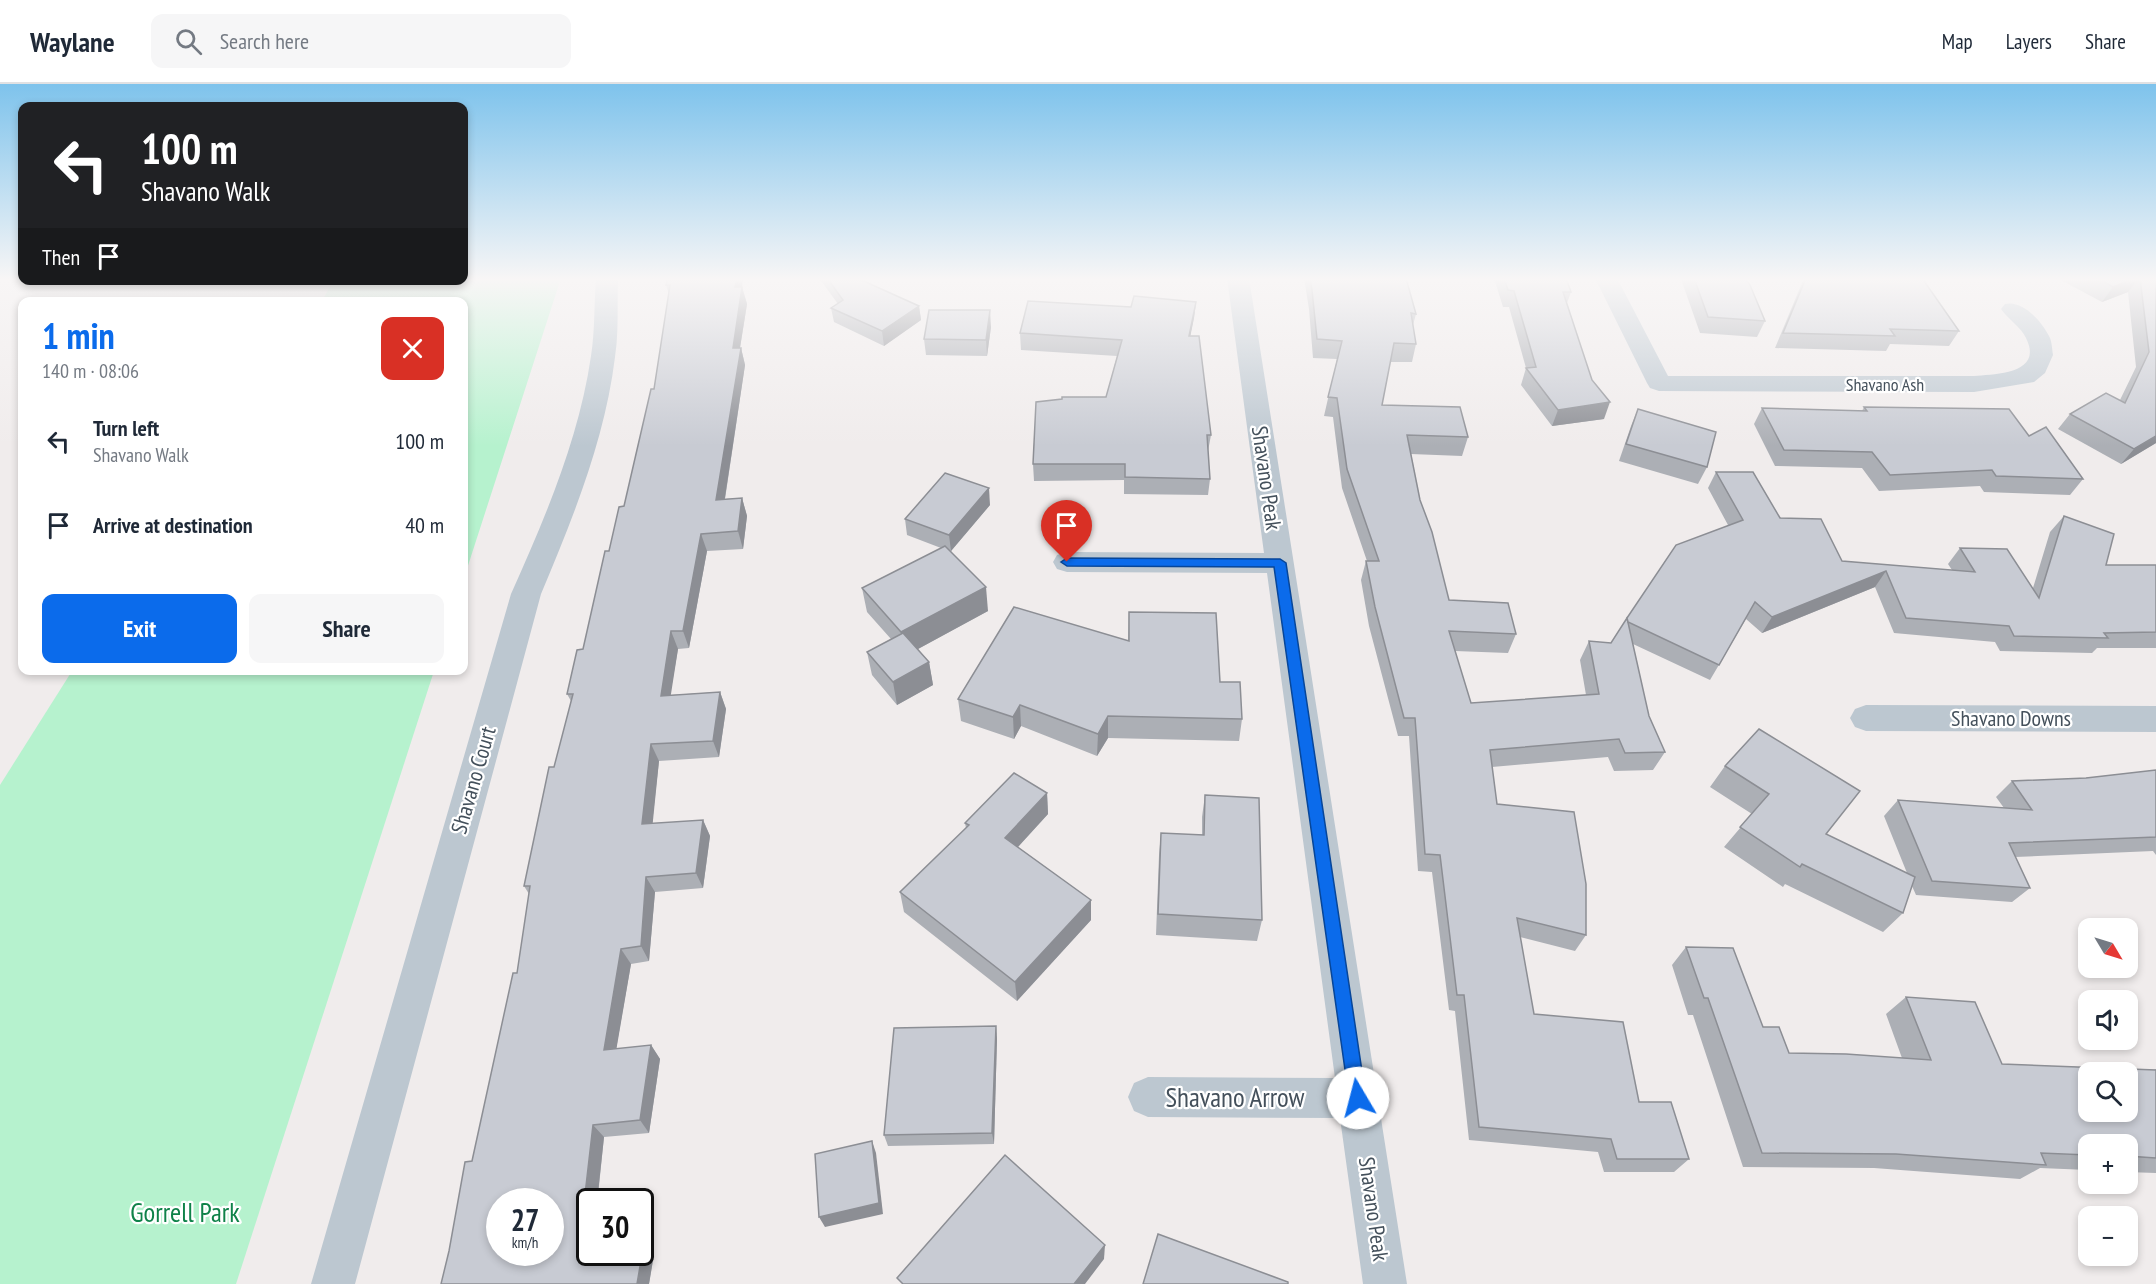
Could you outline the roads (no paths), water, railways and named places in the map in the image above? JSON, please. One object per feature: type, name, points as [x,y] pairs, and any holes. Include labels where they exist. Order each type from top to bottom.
[{"type":"street","name":"Shavano Court","points":[[333,1284],[526,594],[550,540],[581,456],[603,363],[604,334]]},
{"type":"street","name":"Shavano Peak","points":[[1246,334],[1385,1284]]},
{"type":"street","name":"Shavano Ash","points":[[1634,334],[1659,383],[1974,384],[2025,377],[2036,368],[2041,356],[2038,337],[2035,334]]},
{"type":"street","points":[[1067,562],[1280,563]]},
{"type":"street","name":"Shavano Downs","points":[[1866,718],[2156,719]]},
{"type":"street","name":"Shavano Arrow","points":[[1148,1097],[1358,1098]]},
{"type":"park label","name":"Gorrell Park","points":[[185,1212]]}]
